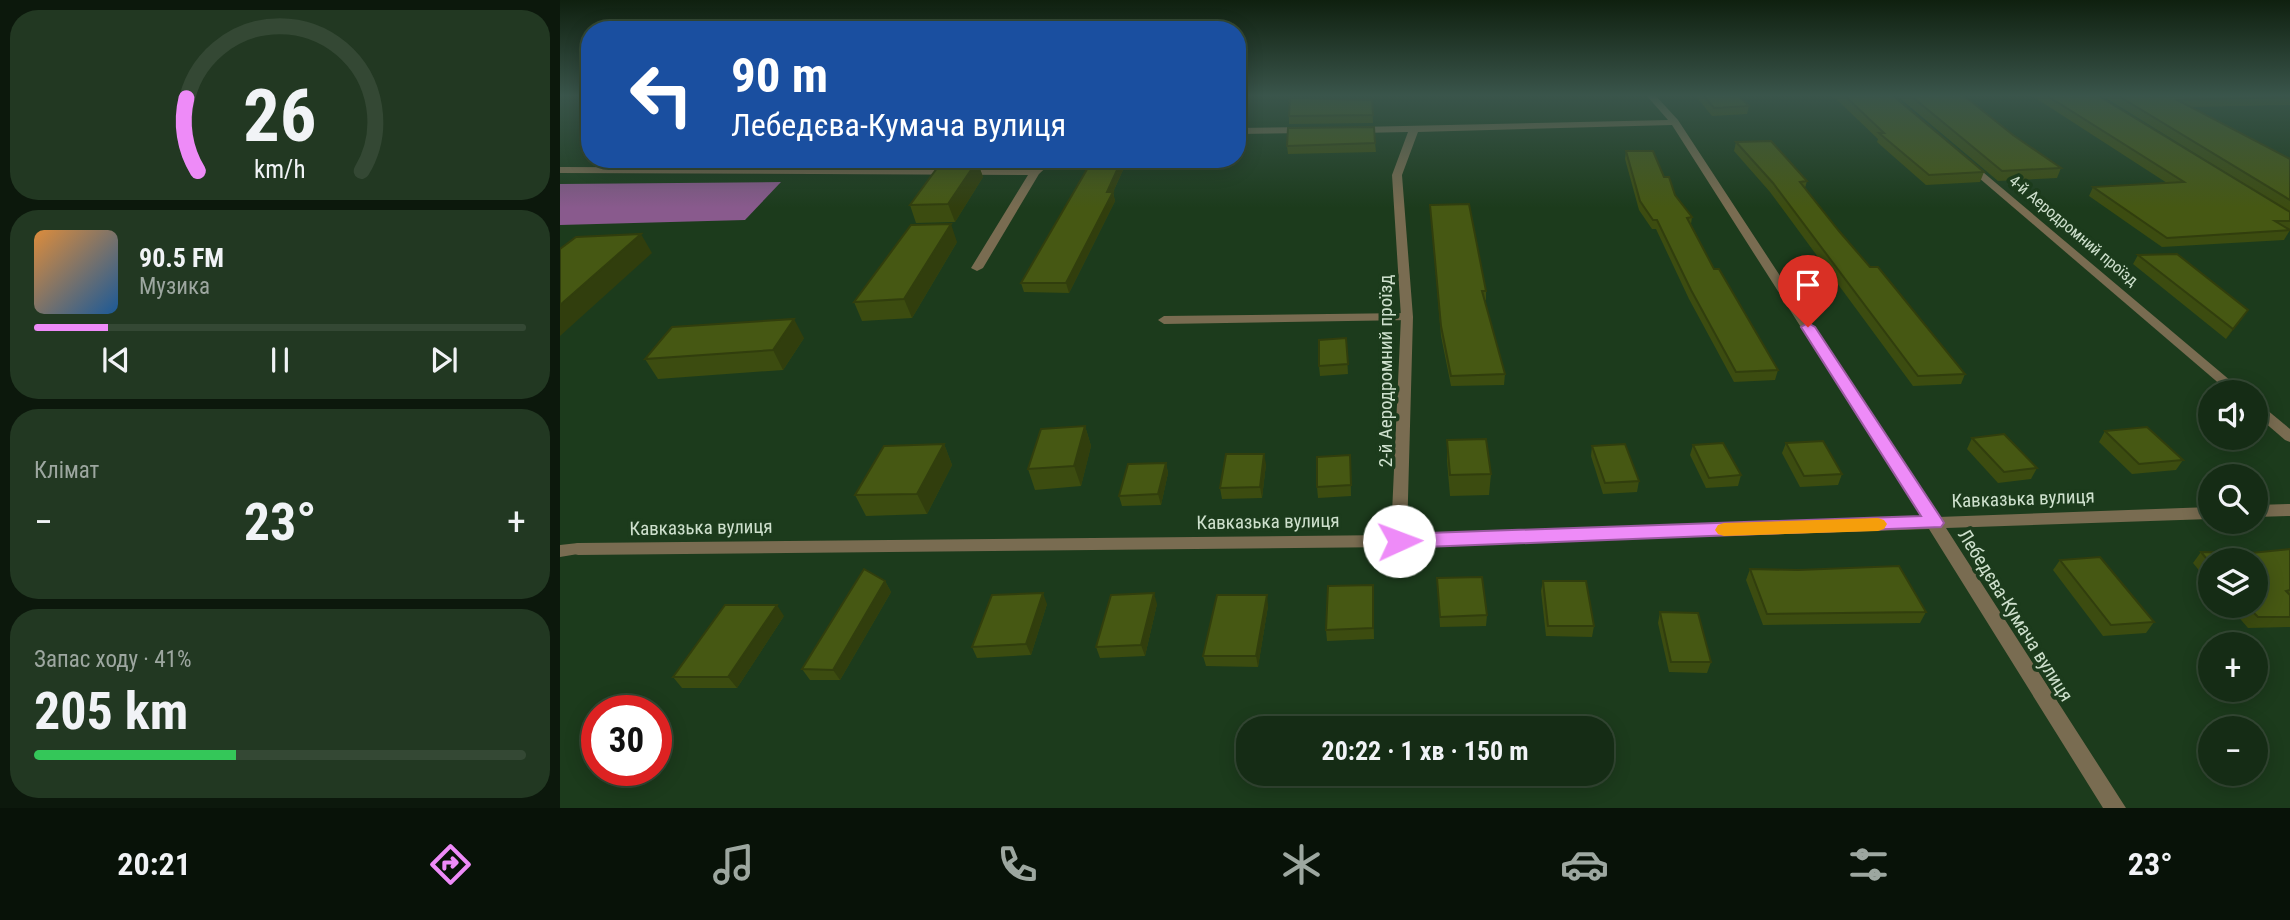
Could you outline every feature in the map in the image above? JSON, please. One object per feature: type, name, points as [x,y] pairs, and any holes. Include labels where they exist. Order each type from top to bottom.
[{"type":"street","name":"2-й Аеродромний проїзд","points":[[1399,541],[1406,317],[1397,175],[1413,133]]},
{"type":"street","name":"Лебедєва-Кумача вулиця","points":[[1682,133],[2115,808]]},
{"type":"street","name":"4-й Аеродромний проїзд","points":[[1962,158],[2223,380]]},
{"type":"street","points":[[977,268],[1040,168]]},
{"type":"street","points":[[560,170],[1035,172]]},
{"type":"street","points":[[1164,320],[1406,317]]},
{"type":"street","points":[[2268,418],[2290,437]]},
{"type":"street","points":[[2268,511],[2290,510]]},
{"type":"street","name":"Кавказька вулиця","points":[[569,550],[1399,541],[2198,513]]},
{"type":"shaded area","points":[[781,182],[745,220],[560,225],[560,184]]},
{"type":"building","points":[[1288,133],[1374,133],[1375,143],[1287,146]]},
{"type":"building","points":[[1879,133],[1937,133],[1984,172],[1929,175]]},
{"type":"building","points":[[1956,133],[2010,133],[2061,168],[2002,171]]},
{"type":"building","points":[[2106,133],[2159,133],[2290,212],[2290,221],[2275,221],[2290,230],[2167,238],[2093,187],[2184,182]]},
{"type":"building","points":[[2179,133],[2240,133],[2290,159],[2290,200]]},
{"type":"building","points":[[1771,141],[1807,181],[1800,182],[1839,231],[1870,267],[1878,267],[1965,374],[1918,376],[1773,183],[1736,142]]},
{"type":"building","points":[[1626,151],[1653,151],[1664,177],[1669,177],[1675,195],[1692,217],[1687,218],[1714,269],[1719,269],[1778,370],[1736,372],[1691,290],[1657,220],[1653,220],[1640,201]]},
{"type":"building","points":[[937,168],[972,168],[948,204],[910,205]]},
{"type":"building","points":[[1088,168],[1118,168],[1107,192],[1113,192],[1066,283],[1021,283]]},
{"type":"building","points":[[1469,204],[1486,291],[1482,291],[1505,374],[1451,376],[1441,326],[1430,205]]},
{"type":"building","points":[[951,224],[904,299],[854,302],[911,225]]},
{"type":"building","points":[[641,234],[560,305],[560,249],[576,237]]},
{"type":"building","points":[[2177,254],[2248,310],[2233,329],[2138,255]]},
{"type":"building","points":[[794,319],[773,350],[645,359],[672,327]]},
{"type":"building","points":[[1346,338],[1348,364],[1319,366],[1319,340]]},
{"type":"building","points":[[1085,426],[1074,466],[1028,469],[1041,429]]},
{"type":"building","points":[[2147,427],[2183,460],[2139,464],[2105,431]]},
{"type":"building","points":[[2004,434],[2037,468],[2004,472],[1972,438]]},
{"type":"building","points":[[1486,439],[1491,474],[1450,475],[1447,440]]},
{"type":"building","points":[[1823,441],[1842,474],[1804,476],[1786,443]]},
{"type":"building","points":[[1723,443],[1741,475],[1709,478],[1693,445]]},
{"type":"building","points":[[944,444],[917,494],[855,495],[884,446]]},
{"type":"building","points":[[1625,444],[1639,481],[1605,483],[1592,446]]},
{"type":"building","points":[[1226,454],[1264,454],[1260,487],[1220,488]]},
{"type":"building","points":[[1350,455],[1351,485],[1317,487],[1317,457]]},
{"type":"building","points":[[1166,463],[1158,494],[1119,496],[1128,464]]},
{"type":"building","points":[[2290,549],[2290,590],[2286,591],[2290,595],[2290,617],[2268,617],[2268,551]]},
{"type":"building","points":[[2100,557],[2154,622],[2111,625],[2060,560]]},
{"type":"building","points":[[1899,566],[1926,612],[1767,614],[1750,569],[1798,570]]},
{"type":"building","points":[[864,569],[885,581],[833,670],[802,669]]},
{"type":"building","points":[[1482,577],[1487,615],[1440,617],[1437,578]]},
{"type":"building","points":[[1543,581],[1586,581],[1594,626],[1548,626]]},
{"type":"building","points":[[1373,585],[1373,628],[1326,630],[1328,586]]},
{"type":"building","points":[[1043,593],[1026,644],[972,647],[992,595]]},
{"type":"building","points":[[1154,593],[1141,645],[1096,647],[1111,595]]},
{"type":"building","points":[[1217,595],[1267,595],[1256,656],[1203,656]]},
{"type":"building","points":[[725,605],[777,605],[728,677],[673,677]]},
{"type":"building","points":[[1660,612],[1698,613],[1711,662],[1671,662]]},
{"type":"slow traffic","points":[[1724,530],[1878,524]]},
{"type":"route","points":[[1399,541],[1934,523],[1808,327]]}]
